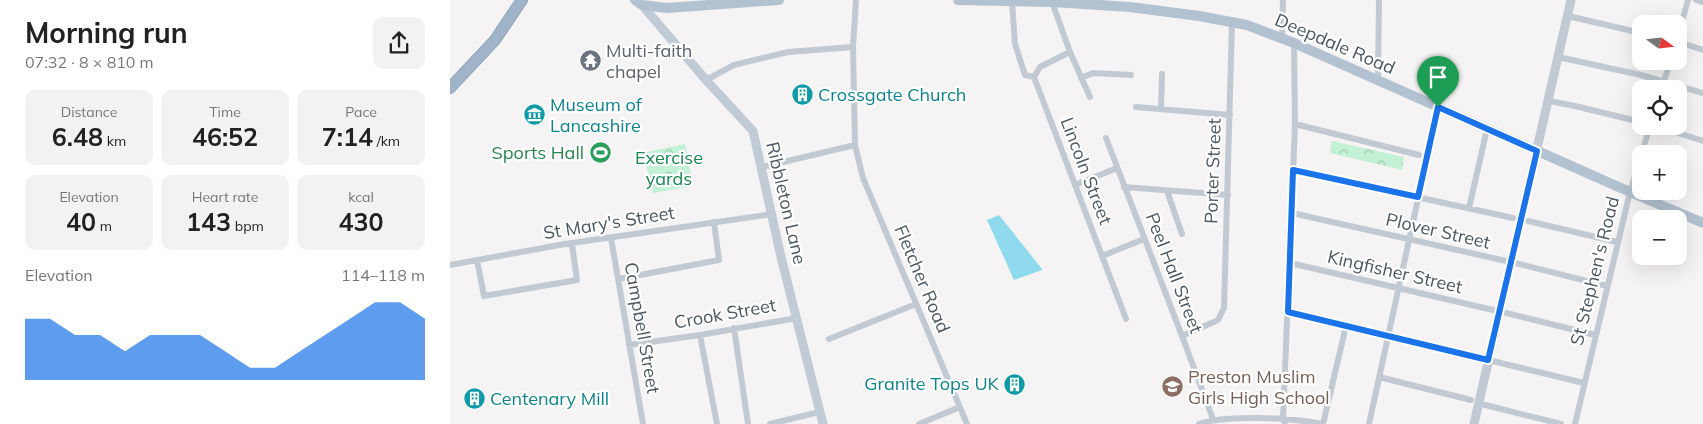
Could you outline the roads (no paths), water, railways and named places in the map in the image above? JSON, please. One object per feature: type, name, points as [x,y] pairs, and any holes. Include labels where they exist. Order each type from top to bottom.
[{"type":"highway","points":[[450,88],[495,40],[522,0]]},
{"type":"main road","points":[[638,2],[667,8],[701,2],[773,0]]},
{"type":"main road","name":"Deepdale Road","points":[[958,0],[1130,3],[1247,25],[1294,43],[1630,192],[1702,221]]},
{"type":"main road","name":"Ribbleton Lane","points":[[638,2],[753,131],[781,257],[822,424]]},
{"type":"main road","points":[[661,27],[661,16],[667,8]]},
{"type":"street","name":"Fletcher Road","points":[[856,0],[853,48],[855,144],[863,178],[967,424]]},
{"type":"street","points":[[1279,37],[1283,0]]},
{"type":"street","points":[[1378,80],[1379,0]]},
{"type":"street","points":[[1474,424],[1571,0]]},
{"type":"street","points":[[1684,15],[1688,0]]},
{"type":"street","points":[[1696,0],[1703,2]]},
{"type":"street","points":[[1052,1],[1070,52],[1090,97]]},
{"type":"street","name":"Lincoln Street","points":[[1012,2],[1015,44],[1025,75],[1034,77],[1126,319]]},
{"type":"street","points":[[1568,16],[1632,31]]},
{"type":"street","name":"Porter Street","points":[[1182,336],[1218,320],[1224,308],[1232,22]]},
{"type":"street","points":[[1284,422],[1295,124],[1294,43]]},
{"type":"street","points":[[1688,45],[1703,50]]},
{"type":"street","points":[[706,80],[734,65],[788,52],[853,48]]},
{"type":"street","points":[[1034,77],[1040,67],[1070,52]]},
{"type":"street","points":[[1558,57],[1659,80]]},
{"type":"street","points":[[1081,78],[1093,74],[1131,75]]},
{"type":"street","points":[[1161,108],[1162,74]]},
{"type":"street","points":[[1687,88],[1703,93]]},
{"type":"street","points":[[1549,101],[1632,120]]},
{"type":"street","points":[[1136,107],[1230,115]]},
{"type":"street","points":[[1369,424],[1438,107]]},
{"type":"street","points":[[1295,124],[1418,154]]},
{"type":"street","points":[[1468,208],[1487,129]]},
{"type":"street","name":"St Stephen's Road","points":[[1575,424],[1630,192],[1647,135]]},
{"type":"street","points":[[1684,135],[1703,141]]},
{"type":"street","name":"Peel Hall Street","points":[[1106,138],[1213,420]]},
{"type":"street","points":[[762,167],[855,144]]},
{"type":"street","points":[[1075,185],[1117,168]]},
{"type":"street","points":[[1293,170],[1512,218]]},
{"type":"street","points":[[1124,187],[1228,195]]},
{"type":"street","points":[[1167,191],[1182,234]]},
{"type":"street","name":"St Mary's Street","points":[[450,264],[772,214]]},
{"type":"street","name":"Plover Street","points":[[1292,214],[1511,262],[1607,286]]},
{"type":"street","points":[[1528,221],[1618,242]]},
{"type":"street","points":[[619,279],[719,260],[714,222]]},
{"type":"street","name":"Campbell Street","points":[[611,238],[643,424]]},
{"type":"street","points":[[1102,256],[1144,239]]},
{"type":"street","points":[[477,260],[484,296],[577,280],[572,244]]},
{"type":"street","name":"Kingfisher Street","points":[[1290,263],[1493,310]]},
{"type":"street","points":[[829,339],[916,304]]},
{"type":"street","points":[[1288,312],[1584,383]]},
{"type":"street","points":[[1506,313],[1595,335]]},
{"type":"street","name":"Crook Street","points":[[629,345],[797,318]]},
{"type":"street","points":[[1198,424],[1213,420],[1244,418],[1284,422],[1305,420],[1323,424],[1346,326]]},
{"type":"street","points":[[734,328],[748,424]]},
{"type":"street","points":[[700,335],[717,424]]},
{"type":"street","points":[[1379,377],[1472,400]]},
{"type":"street","points":[[1486,405],[1561,424]]},
{"type":"street","points":[[919,424],[960,407]]},
{"type":"street","points":[[770,424],[819,412]]},
{"type":"water","points":[[999,215],[1042,270],[1014,280],[987,220]]},
{"type":"place","name":"Multi-faith chapel","points":[[590,61]]},
{"type":"place","name":"Crossgate Church","points":[[802,95]]},
{"type":"place","name":"Museum of Lancashire","points":[[534,115]]},
{"type":"place","name":"Sports Hall","points":[[600,153]]},
{"type":"place","name":"Granite Tops UK","points":[[1015,384]]},
{"type":"place","name":"Preston Muslim Girls High School","points":[[1172,387]]},
{"type":"place","name":"Centenary Mill","points":[[474,399]]},
{"type":"park label","name":"Exercise yards","points":[[669,168]]}]
